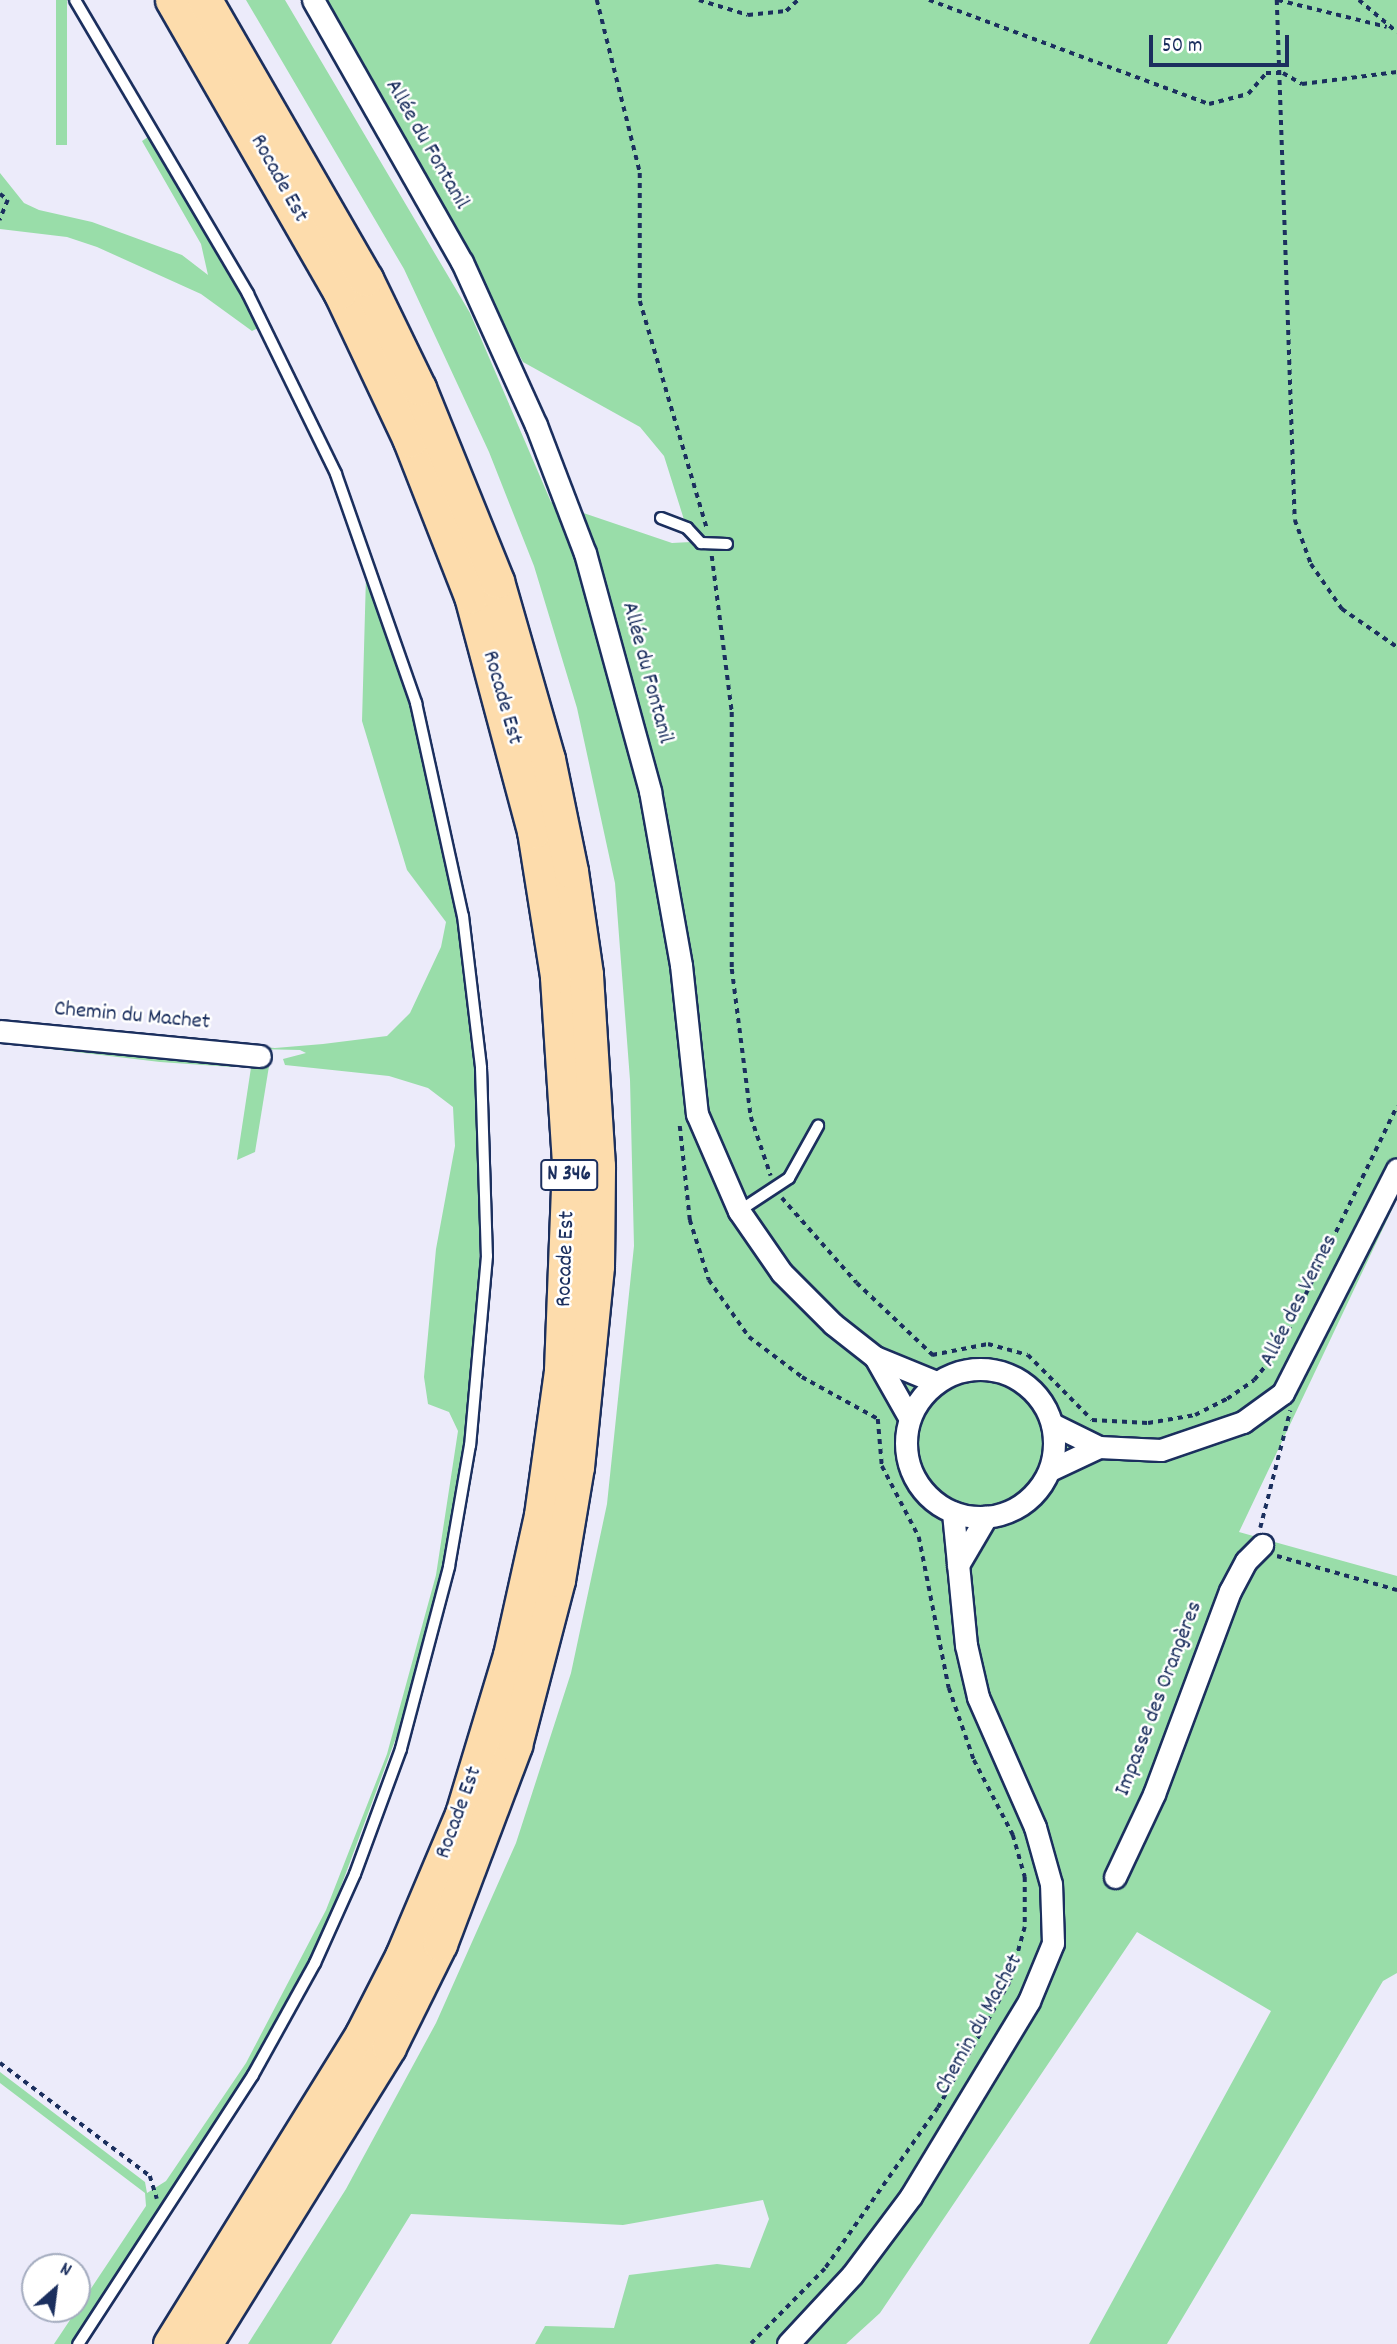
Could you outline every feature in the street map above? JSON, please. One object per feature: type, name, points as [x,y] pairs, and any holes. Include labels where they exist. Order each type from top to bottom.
[{"type":"highway","name":"Rocade Est","points":[[170,2344],[362,2034],[402,1956],[462,1814],[510,1655],[541,1515],[561,1370],[569,1175],[564,1055],[543,882],[521,770],[471,596],[410,440],[340,292],[172,0]]},
{"type":"highway","name":"Rocade Est","points":[[205,0],[366,279],[424,400],[497,581],[548,759],[571,871],[586,974],[598,1166],[596,1279],[578,1467],[558,1580],[515,1745],[440,1944],[389,2047],[205,2344]]},
{"type":"street","name":"Allée du Fontanil","points":[[313,0],[462,262],[536,425],[585,553],[650,791],[681,965],[697,1114],[739,1211],[782,1273],[876,1357],[936,1382]]},
{"type":"street","name":"Chemin du Machet","points":[[0,1031],[260,1056]]},
{"type":"street","name":"Allée des Vernes","points":[[1052,1424],[1099,1447],[1161,1450],[1208,1437],[1243,1422],[1283,1393],[1397,1170]]},
{"type":"street","name":"Allée du Fontanil","points":[[876,1357],[909,1417]]},
{"type":"street","points":[[981,1368],[1005,1373],[1034,1393],[1052,1424],[1050,1470],[1025,1503],[986,1517],[953,1513],[933,1501],[908,1463],[909,1417],[936,1382],[981,1368]]},
{"type":"street","name":"Allée des Vernes","points":[[1050,1470],[1099,1447]]},
{"type":"street","name":"Chemin du Machet","points":[[788,2344],[852,2275],[911,2196],[1029,2001],[1053,1943],[1051,1884],[1035,1827],[978,1697],[953,1513]]},
{"type":"street","points":[[958,1565],[986,1517]]},
{"type":"street","name":"Impasse des Orangères","points":[[1115,1877],[1154,1794],[1230,1591],[1246,1561],[1262,1545]]},
{"type":"lane","points":[[75,0],[248,294],[336,474],[416,703],[463,916],[481,1068],[487,1256],[470,1445],[449,1567],[401,1749],[355,1874],[315,1963],[253,2075],[78,2344]]},
{"type":"lane","points":[[661,517],[710,545],[727,544]]},
{"type":"lane","points":[[739,1211],[789,1178],[818,1126]]},
{"type":"path","points":[[597,0],[640,173],[640,301],[710,545],[732,712],[732,969],[751,1117],[775,1189],[810,1235],[933,1355]]},
{"type":"path","points":[[699,0],[748,15],[786,10],[798,0]]},
{"type":"path","points":[[929,0],[1186,100],[1231,100],[1248,94],[1266,73],[1283,73],[1303,85],[1397,72]]},
{"type":"path","points":[[1397,32],[1387,27],[1278,0],[1283,73],[1295,520],[1311,564],[1342,608],[1397,647]]},
{"type":"path","points":[[1359,0],[1387,27]]},
{"type":"path","points":[[0,194],[8,200],[0,220]]},
{"type":"path","points":[[913,1371],[933,1355],[988,1344],[1028,1355],[1092,1420],[1148,1423],[1195,1415],[1227,1399],[1254,1380],[1279,1349],[1397,1106]]},
{"type":"path","points":[[678,1112],[690,1220],[709,1280],[749,1337],[802,1377],[878,1419]]},
{"type":"path","points":[[1283,1393],[1290,1420],[1260,1529],[1262,1545],[1278,1556],[1397,1590]]},
{"type":"path","points":[[751,2344],[825,2269],[931,2119],[1010,1982],[1025,1927],[1025,1877],[1016,1845],[974,1760],[949,1688],[919,1537],[882,1466],[878,1419],[894,1394]]},
{"type":"path","points":[[0,2063],[150,2176],[157,2200],[150,2211]]},
{"type":"green space","points":[[56,0],[67,0],[67,145],[56,145]]},
{"type":"green space","points":[[246,0],[285,0],[470,313],[551,502],[672,543],[691,542],[664,456],[640,427],[523,362],[323,0],[1397,0],[1397,1199],[1239,1532],[1397,1576],[1397,1973],[1383,1981],[1167,2344],[1089,2344],[1271,2011],[1137,1932],[880,2313],[846,2344],[535,2344],[545,2326],[614,2328],[629,2275],[717,2264],[750,2268],[769,2219],[763,2200],[623,2225],[411,2214],[331,2344],[248,2344],[346,2189],[436,2023],[516,1843],[571,1673],[607,1504],[634,1246],[630,1080],[615,883],[577,708],[534,566],[489,452],[404,269]]},
{"type":"green space","points":[[151,135],[258,328],[252,331],[201,294],[97,247],[67,237],[0,229],[0,173],[24,203],[39,210],[92,222],[182,255],[208,275],[201,244],[142,141]]},
{"type":"green space","points":[[366,576],[410,702],[456,902],[477,1070],[480,1277],[473,1384],[452,1537],[417,1681],[323,1935],[240,2087],[91,2316],[91,2288],[146,2206],[145,2193],[0,2083],[0,2072],[145,2182],[147,2193],[166,2181],[246,2063],[326,1910],[387,1754],[436,1575],[458,1431],[449,1412],[428,1404],[424,1377],[436,1249],[455,1146],[453,1107],[428,1088],[389,1076],[285,1065],[283,1059],[306,1053],[300,1050],[253,1049],[147,1037],[275,1048],[323,1044],[387,1036],[410,1013],[441,947],[446,922],[407,870],[362,721]]},
{"type":"green space","points":[[0,1034],[234,1058],[232,1067],[160,1062],[0,1043]]},
{"type":"green space","points":[[270,1060],[255,1152],[237,1160],[252,1061]]},
{"type":"green space","points":[[68,2323],[87,2323],[73,2344],[54,2344]]}]
